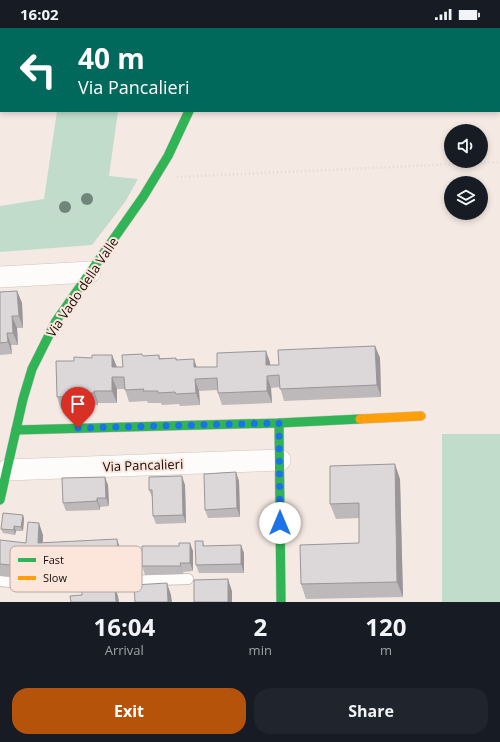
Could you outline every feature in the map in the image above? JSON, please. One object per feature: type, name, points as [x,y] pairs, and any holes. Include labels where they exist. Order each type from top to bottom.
[{"type":"street","name":"Via Vado della Valle","points":[[0,500],[23,399],[32,369],[56,321],[168,156],[190,112]]},
{"type":"street","points":[[0,277],[90,272]]},
{"type":"street","points":[[16,430],[279,423],[421,416]]},
{"type":"street","points":[[279,423],[281,602]]},
{"type":"street","name":"Via Pancalieri","points":[[7,470],[280,460]]},
{"type":"lane","points":[[142,580],[188,579]]},
{"type":"lane","points":[[0,581],[10,582]]},
{"type":"path","points":[[155,177],[500,162]]},
{"type":"green space","points":[[57,112],[118,112],[109,176],[138,179],[125,202],[92,245],[0,252],[0,206],[44,199]]},
{"type":"green space","points":[[442,434],[500,434],[500,602],[442,602]]},
{"type":"building","points":[[17,291],[19,316],[12,316],[13,333],[7,333],[8,342],[0,343],[0,292]]},
{"type":"building","points":[[375,346],[377,385],[280,389],[279,375],[267,376],[267,391],[218,393],[217,378],[195,379],[196,393],[176,394],[175,392],[158,393],[158,391],[143,391],[144,389],[125,390],[124,377],[112,377],[112,391],[94,391],[94,393],[78,393],[78,396],[57,397],[56,361],[74,361],[74,357],[92,358],[92,355],[112,355],[112,367],[123,367],[122,355],[159,355],[159,359],[194,359],[194,367],[217,367],[217,353],[266,351],[266,365],[279,365],[278,350]]},
{"type":"building","points":[[395,464],[397,582],[301,584],[300,545],[359,543],[359,503],[330,504],[330,466]]},
{"type":"building","points":[[236,472],[237,508],[205,510],[204,474]]},
{"type":"building","points":[[182,476],[183,515],[153,516],[152,490],[149,490],[149,477]]},
{"type":"building","points":[[105,477],[106,498],[97,498],[97,501],[63,503],[62,478]]},
{"type":"building","points":[[3,513],[23,515],[21,527],[14,526],[14,530],[1,529]]},
{"type":"building","points":[[28,522],[39,523],[38,543],[117,539],[118,546],[10,546],[10,565],[0,564],[0,540],[26,543]]},
{"type":"building","points":[[195,541],[203,541],[203,546],[241,545],[241,564],[196,565]]},
{"type":"building","points":[[179,543],[190,543],[190,563],[180,563],[181,566],[142,566],[142,546],[179,546]]},
{"type":"building","points":[[228,579],[228,602],[194,602],[194,580]]},
{"type":"building","points":[[167,583],[168,602],[135,602],[134,592],[142,592],[142,585]]},
{"type":"building","points":[[82,592],[115,592],[116,602],[71,602],[70,596],[82,595]]},
{"type":"traffic: fast","points":[[0,500],[23,399],[32,369],[56,321],[143,197],[168,156],[189,112]]},
{"type":"traffic: fast","points":[[16,430],[279,423],[360,419]]},
{"type":"traffic: fast","points":[[279,423],[281,602]]},
{"type":"traffic: slow","points":[[360,419],[421,416]]},
{"type":"route","points":[[78,428],[279,423],[280,523]]}]
